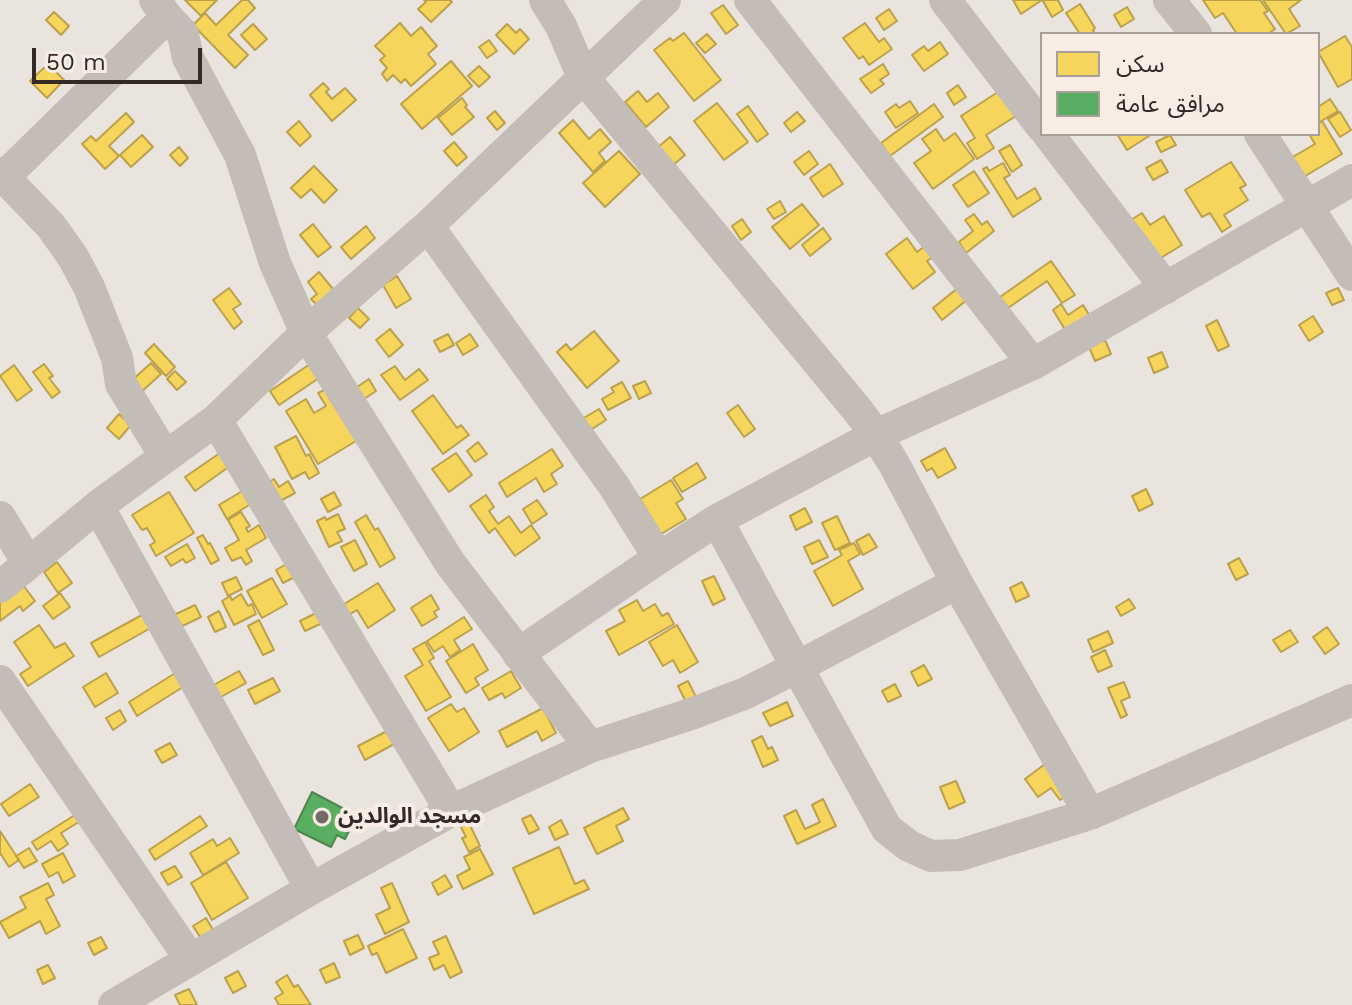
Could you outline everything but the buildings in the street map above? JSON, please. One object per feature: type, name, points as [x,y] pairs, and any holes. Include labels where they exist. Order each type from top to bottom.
[{"type":"street","points":[[545,0],[561,26],[583,77],[876,435],[1090,814]]},
{"type":"street","points":[[0,587],[98,506],[216,420],[306,333],[428,226],[665,0]]},
{"type":"street","points":[[750,0],[1033,364]]},
{"type":"street","points":[[945,0],[1040,124]]},
{"type":"street","points":[[1169,0],[1194,32]]},
{"type":"street","points":[[165,456],[121,384],[117,358],[89,287],[73,257],[51,226],[2,175],[161,8],[183,34],[188,58],[240,155],[275,263],[306,333],[450,563],[590,747]]},
{"type":"street","points":[[1050,136],[1166,288]]},
{"type":"street","points":[[1261,136],[1352,275]]},
{"type":"street","points":[[518,654],[717,520],[876,435],[1033,364],[1352,180]]},
{"type":"street","points":[[428,226],[614,486],[659,558]]},
{"type":"street","points":[[216,420],[451,811]]},
{"type":"street","points":[[98,506],[311,889]]},
{"type":"street","points":[[0,517],[28,563]]},
{"type":"street","points":[[717,520],[887,829],[909,846],[931,856],[960,855],[1090,814],[1352,700]]},
{"type":"street","points":[[114,1005],[451,811],[590,747],[746,693],[957,583]]},
{"type":"street","points":[[0,681],[191,960]]},
{"type":"place","name":"مسجد الوالدين","points":[[322,817]]}]
